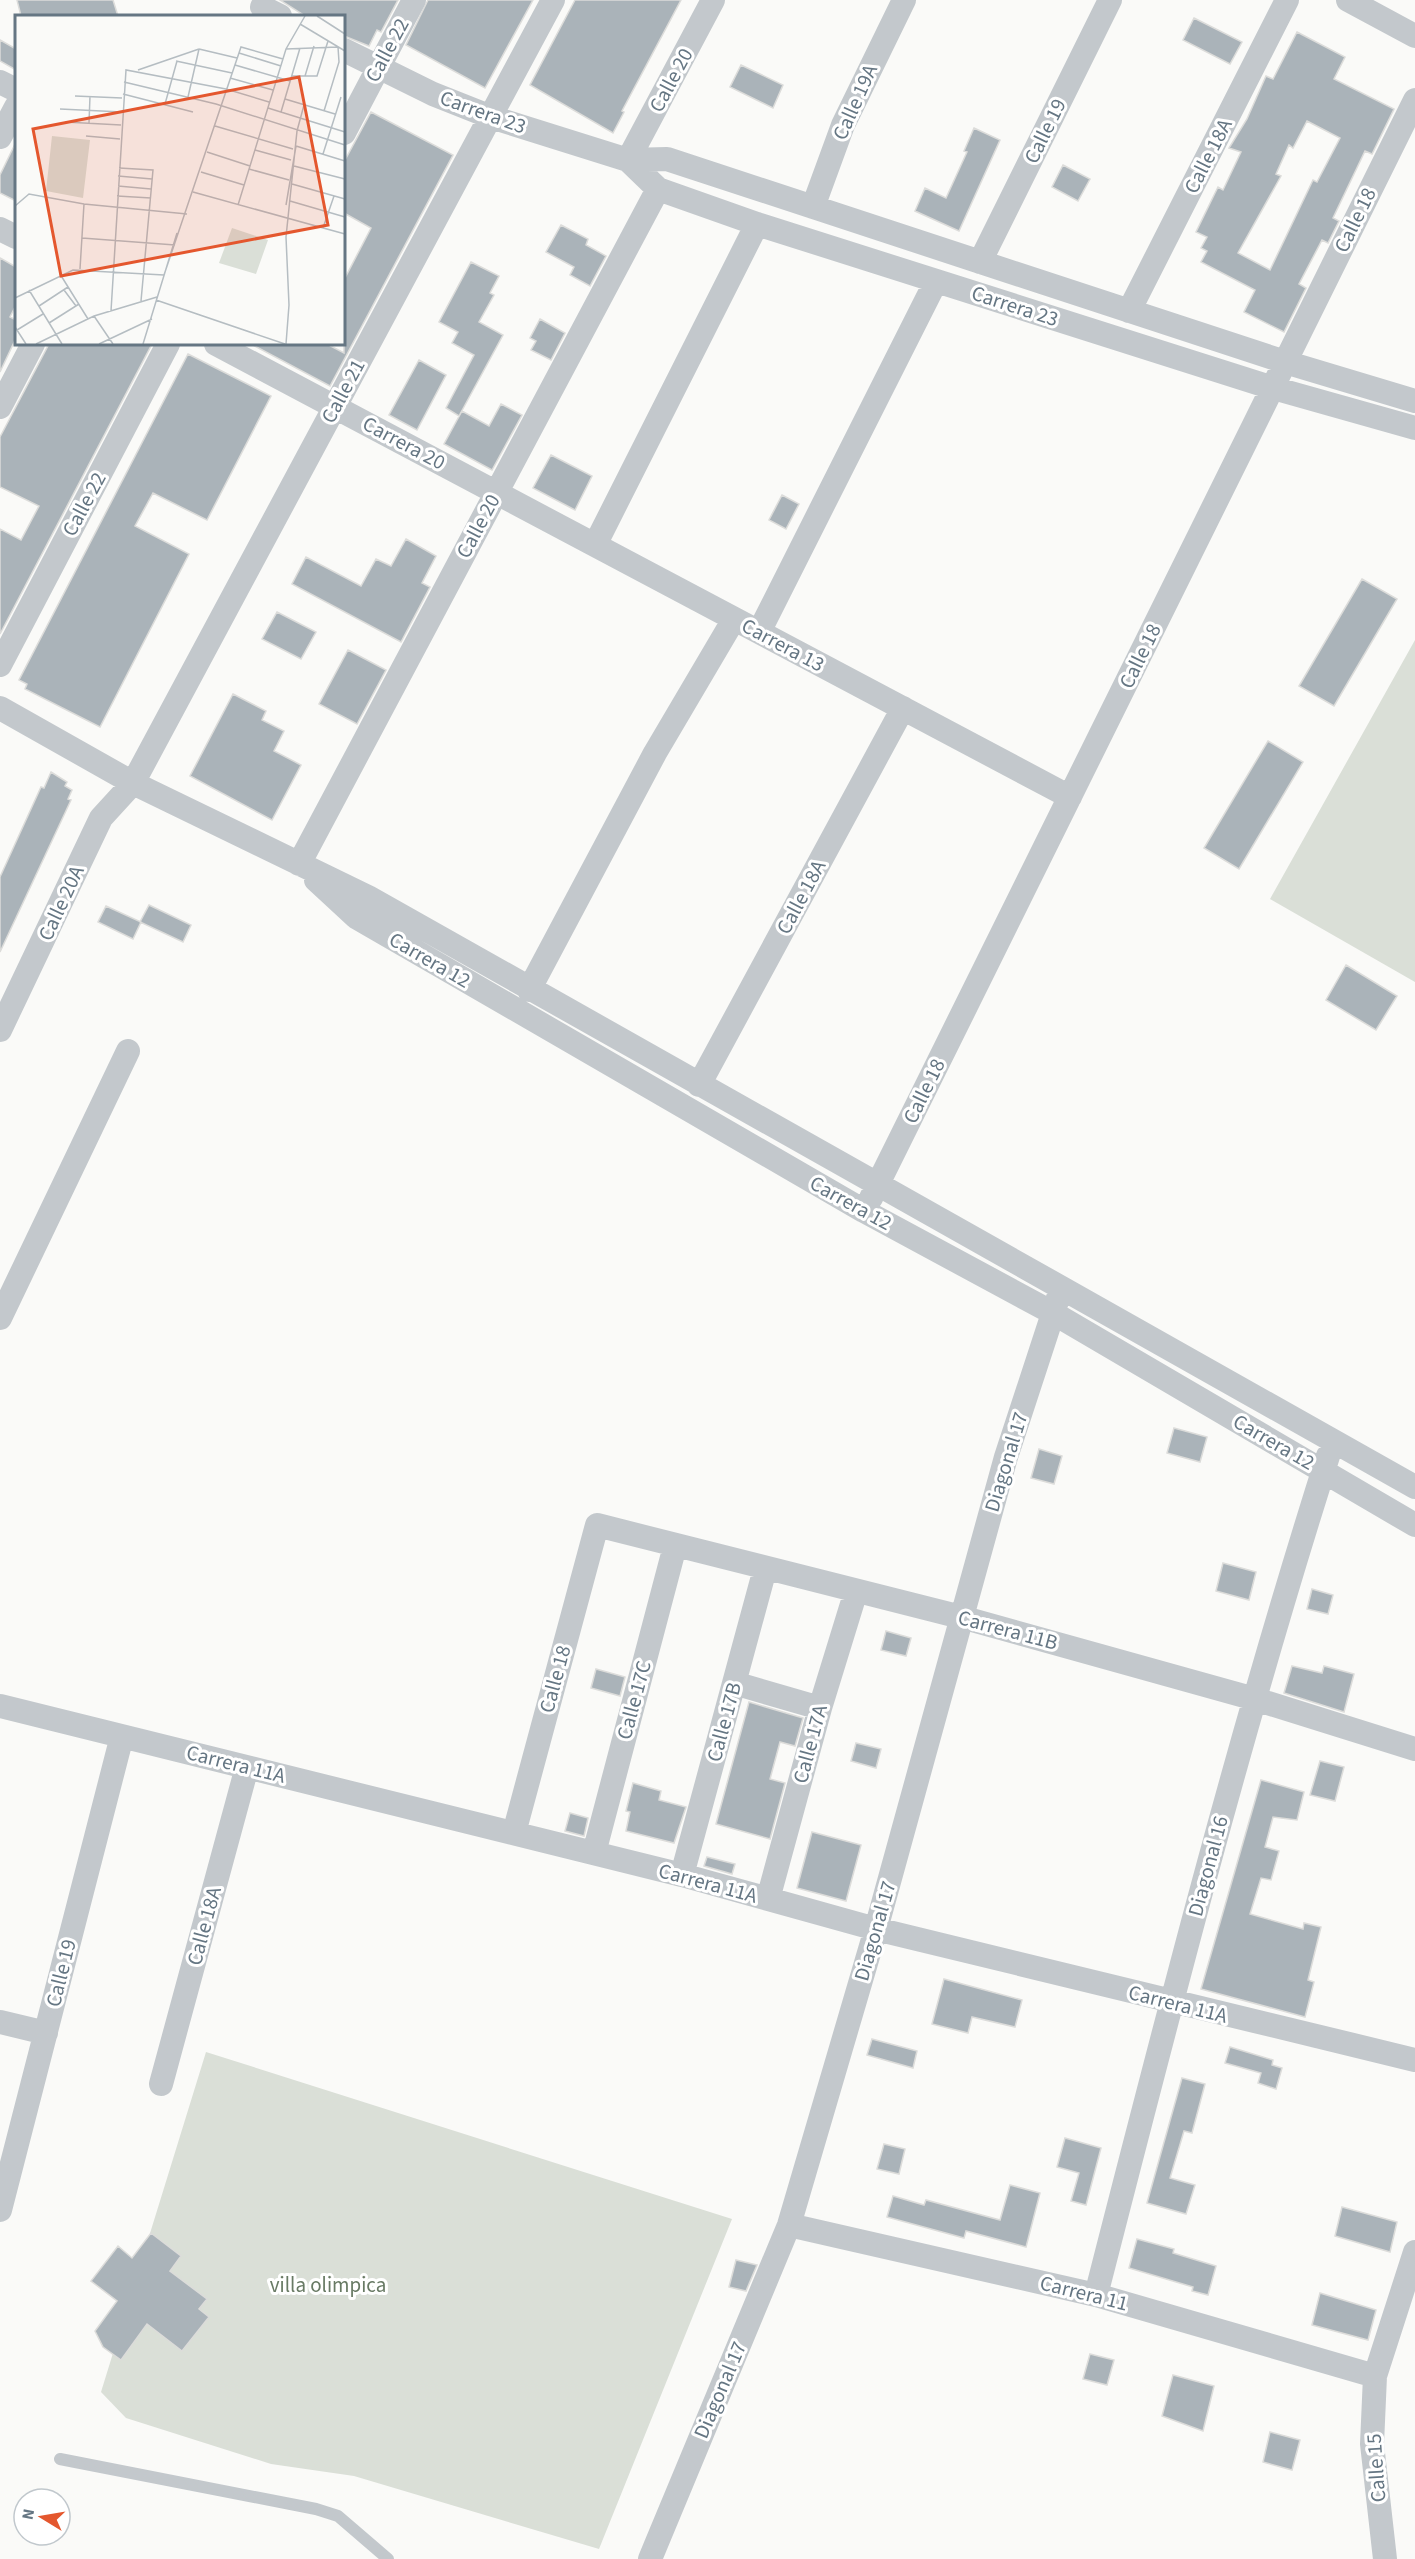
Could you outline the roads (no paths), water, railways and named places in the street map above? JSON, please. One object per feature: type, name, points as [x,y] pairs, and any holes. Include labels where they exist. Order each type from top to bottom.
[{"type":"street","name":"Calle 22","points":[[345,131],[414,0]]},
{"type":"street","name":"Calle 21","points":[[133,783],[554,0]]},
{"type":"street","name":"Calle 20","points":[[628,160],[713,0]]},
{"type":"street","name":"Calle 19A","points":[[813,207],[843,125],[904,0]]},
{"type":"street","name":"Calle 19","points":[[980,262],[1110,0]]},
{"type":"street","name":"Calle 18A","points":[[1129,311],[1287,0]]},
{"type":"street","points":[[1348,0],[1415,36]]},
{"type":"street","name":"Carrera 23","points":[[345,51],[378,69],[491,117],[628,160],[667,159],[1285,362],[1415,400]]},
{"type":"street","points":[[0,82],[15,90]]},
{"type":"street","name":"Calle 18","points":[[864,1211],[1415,100]]},
{"type":"street","points":[[0,137],[15,108]]},
{"type":"street","name":"Carrera 23","points":[[628,160],[658,189],[757,224],[1273,388],[1415,428]]},
{"type":"street","name":"Calle 20","points":[[299,864],[658,189]]},
{"type":"street","points":[[595,545],[757,224]]},
{"type":"street","points":[[0,229],[15,236]]},
{"type":"street","points":[[759,632],[936,281]]},
{"type":"street","points":[[0,408],[32,345]]},
{"type":"street","name":"Calle 22","points":[[0,664],[167,345]]},
{"type":"street","name":"Carrera 20","points":[[225,346],[496,492]]},
{"type":"street","name":"Carrera 13","points":[[496,492],[1070,797]]},
{"type":"street","points":[[529,990],[656,753],[735,619]]},
{"type":"street","name":"Carrera 12","points":[[0,708],[133,783],[368,897],[529,990],[1415,1487]]},
{"type":"street","name":"Calle 18A","points":[[699,1085],[903,708]]},
{"type":"street","name":"Calle 20A","points":[[0,1030],[101,818],[133,783]]},
{"type":"street","name":"Carrera 12","points":[[299,864],[356,917],[864,1211],[1053,1313],[1415,1525]]},
{"type":"street","points":[[0,1318],[5,1294],[128,1051]]},
{"type":"street","name":"Diagonal 17","points":[[650,2559],[789,2225],[876,1929],[1006,1457],[1062,1289]]},
{"type":"street","name":"Diagonal 16","points":[[1096,2295],[1171,2003],[1255,1699],[1333,1441]]},
{"type":"street","name":"Calle 18","points":[[514,1833],[597,1526]]},
{"type":"street","name":"Carrera 11B","points":[[597,1526],[961,1617],[1255,1699],[1415,1749]]},
{"type":"street","name":"Calle 17C","points":[[594,1853],[675,1546]]},
{"type":"street","name":"Calle 17B","points":[[682,1875],[765,1569]]},
{"type":"street","name":"Calle 17A","points":[[768,1899],[820,1708],[856,1591]]},
{"type":"street","points":[[734,1683],[820,1708]]},
{"type":"street","name":"Carrera 11A","points":[[0,1706],[682,1875],[876,1929],[1415,2061]]},
{"type":"street","name":"Calle 19","points":[[0,2210],[122,1736]]},
{"type":"street","name":"Calle 18A","points":[[161,2084],[247,1767]]},
{"type":"street","points":[[0,2022],[46,2033]]},
{"type":"street","name":"Carrera 11","points":[[789,2225],[1096,2295],[1375,2376]]},
{"type":"street","name":"Calle 15","points":[[1385,2559],[1372,2444],[1375,2376],[1415,2252]]},
{"type":"lane","points":[[60,2459],[316,2509],[338,2516],[388,2559]]},
{"type":"park label","name":"villa olimpica","points":[[328,2285]]}]
